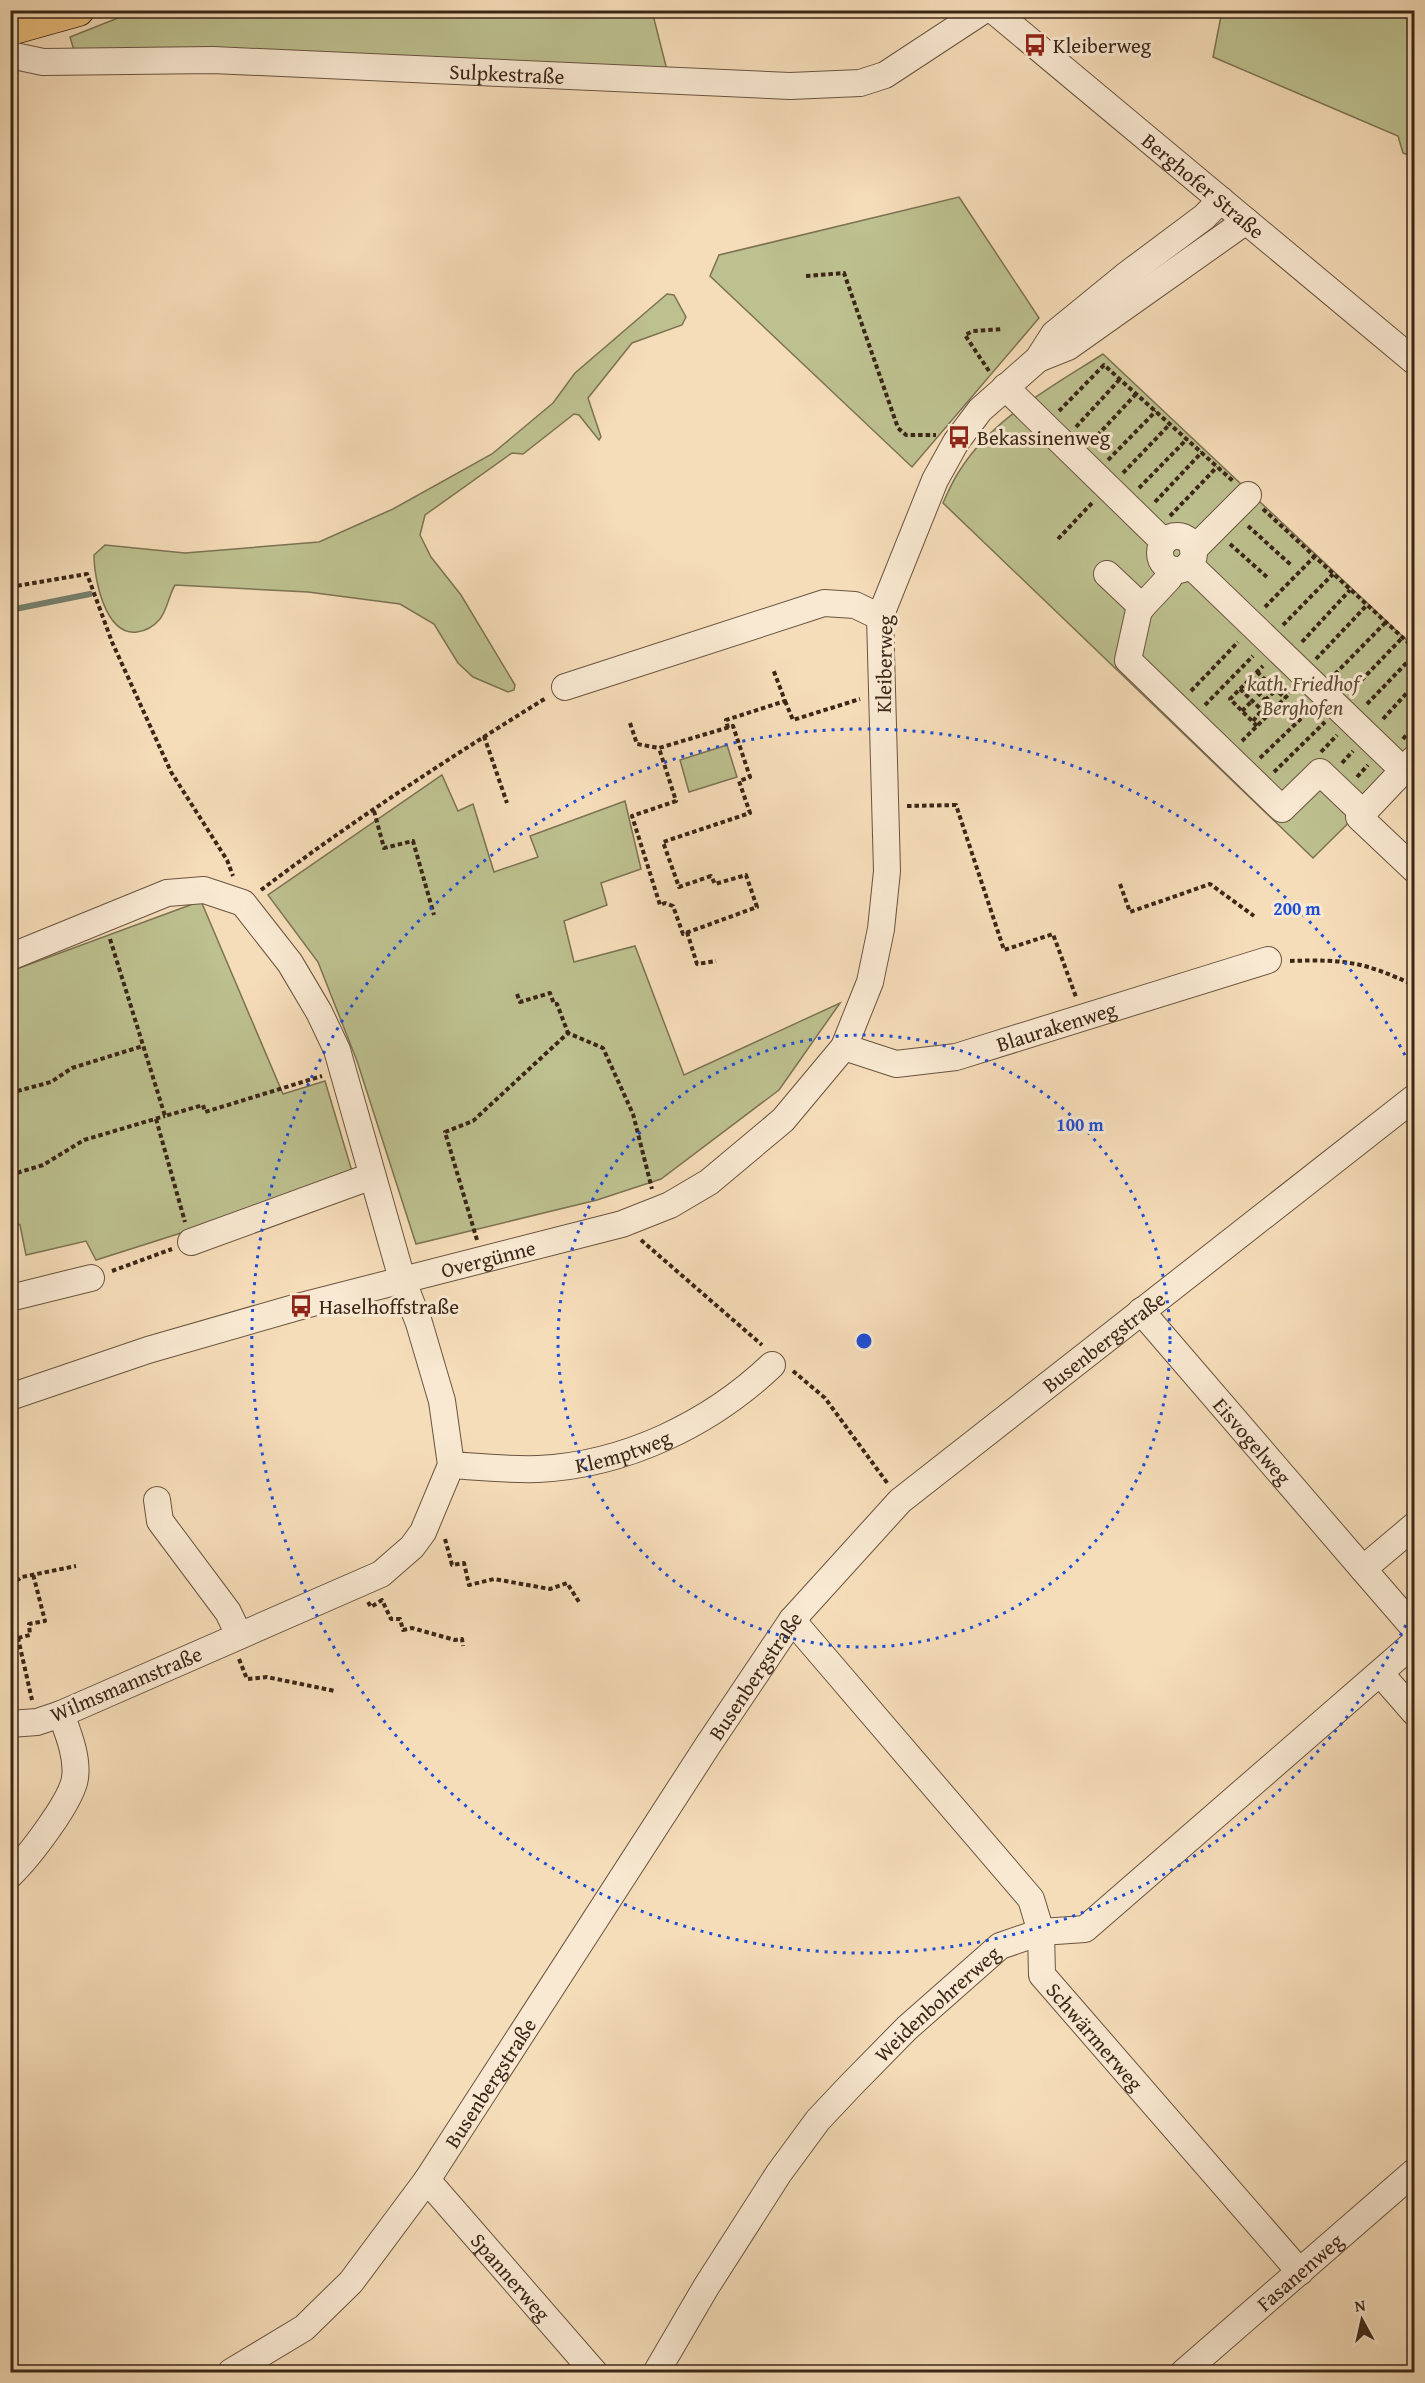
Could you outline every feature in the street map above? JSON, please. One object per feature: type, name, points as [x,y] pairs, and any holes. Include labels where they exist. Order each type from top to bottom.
[{"type":"main road","points":[[10,29],[78,10]]},
{"type":"street","name":"Sulpkestraße","points":[[10,55],[43,62],[213,60],[790,86],[860,83],[885,75],[996,12]]},
{"type":"street","name":"Berghofer Straße","points":[[996,12],[1414,361]]},
{"type":"street","name":"Kleiberweg","points":[[870,982],[881,929],[887,871],[880,617],[935,480],[956,442],[980,410],[1038,358],[1054,334],[1125,276],[1204,217],[1221,200]]},
{"type":"street","name":"Kleiberweg","points":[[1038,358],[1068,347],[1246,221]]},
{"type":"street","points":[[1005,387],[1115,494],[1171,537],[1183,538],[1190,543],[1185,561]]},
{"type":"street","points":[[1231,512],[1142,607],[1128,660],[1282,809],[1320,772],[1363,813]]},
{"type":"street","points":[[1185,561],[1252,625],[1305,681],[1383,750],[1409,764],[1359,817],[1414,869]]},
{"type":"street","points":[[1107,574],[1142,607]]},
{"type":"street","points":[[565,687],[824,603],[855,605],[880,617]]},
{"type":"street","points":[[10,957],[166,893],[204,890],[243,903],[296,972],[337,1050],[402,1279],[420,1323],[442,1401],[451,1465]]},
{"type":"street","name":"Blaurakenweg","points":[[844,1047],[896,1064],[956,1057],[1268,960]]},
{"type":"street","name":"Overgünne","points":[[10,1397],[148,1350],[402,1279],[622,1224],[658,1210],[708,1182],[783,1120],[844,1047],[870,982]]},
{"type":"street","name":"Busenbergstraße","points":[[231,2373],[304,2328],[351,2282],[427,2180],[682,1784],[792,1620],[900,1501],[1414,1098]]},
{"type":"street","points":[[191,1242],[372,1176]]},
{"type":"street","points":[[10,1298],[98,1275]]},
{"type":"street","name":"Eisvogelweg","points":[[1141,1311],[1363,1569]]},
{"type":"street","name":"Klemptweg","points":[[451,1465],[538,1468],[579,1464],[621,1452],[658,1440],[701,1420],[744,1391],[776,1361]]},
{"type":"street","name":"Wilmsmannstraße","points":[[10,1724],[37,1722],[61,1714],[238,1645],[359,1586],[397,1562],[423,1532],[451,1465]]},
{"type":"street","points":[[157,1500],[160,1521],[228,1612],[238,1645]]},
{"type":"street","points":[[1414,1526],[1363,1569],[1414,1628]]},
{"type":"street","name":"Schwärmerweg","points":[[792,1620],[1031,1899],[1041,1932],[1042,1975],[1300,2272]]},
{"type":"street","name":"Weidenbohrerweg","points":[[657,2372],[747,2221],[818,2120],[907,2028],[1000,1946],[1041,1932],[1085,1929],[1414,1643]]},
{"type":"street","points":[[1380,1672],[1414,1712]]},
{"type":"street","points":[[10,1875],[39,1840],[66,1799],[75,1778],[74,1756],[61,1714]]},
{"type":"street","name":"Fasanenweg","points":[[1184,2373],[1414,2172]]},
{"type":"street","name":"Spannerweg","points":[[427,2180],[594,2373]]},
{"type":"path","points":[[806,276],[844,273],[898,428],[906,435],[939,434],[956,442]]},
{"type":"path","points":[[1003,329],[973,330],[965,335],[986,368],[1005,387]]},
{"type":"path","points":[[1115,494],[1120,379]]},
{"type":"path","points":[[1115,494],[1136,394]]},
{"type":"path","points":[[1115,494],[1156,411]]},
{"type":"path","points":[[1115,494],[1170,424]]},
{"type":"path","points":[[1058,539],[1187,439]]},
{"type":"path","points":[[1115,494],[1202,453]]},
{"type":"path","points":[[1115,494],[1217,466]]},
{"type":"path","points":[[1231,512],[1290,565]]},
{"type":"path","points":[[1231,512],[1268,578]]},
{"type":"path","points":[[1176,706],[1314,557]]},
{"type":"path","points":[[10,587],[87,574],[112,642],[171,772],[227,860]]},
{"type":"path","points":[[1243,772],[1305,681],[1350,590]]},
{"type":"path","points":[[1243,772],[1305,681],[1367,605]]},
{"type":"path","points":[[1243,772],[1257,726],[1267,715],[1305,681],[1386,622]]},
{"type":"path","points":[[1259,694],[1305,681],[1403,638]]},
{"type":"path","points":[[773,669],[793,720],[882,692]]},
{"type":"path","points":[[1257,672],[1305,681]]},
{"type":"path","points":[[1257,672],[1285,698]]},
{"type":"path","points":[[1257,672],[1230,699],[1257,726]]},
{"type":"path","points":[[1253,701],[1259,694],[1263,678]]},
{"type":"path","points":[[1268,682],[1305,681]]},
{"type":"path","points":[[1247,682],[1274,709]]},
{"type":"path","points":[[1242,711],[1268,682]]},
{"type":"path","points":[[243,903],[308,855],[484,736],[565,687]]},
{"type":"path","points":[[1240,689],[1267,715]]},
{"type":"path","points":[[728,728],[726,720],[785,701]]},
{"type":"path","points":[[1252,721],[1262,710]]},
{"type":"path","points":[[630,723],[637,744],[659,748],[733,726],[750,777],[739,781],[750,813],[663,842],[679,887],[711,876],[715,884],[746,875],[757,908],[683,934],[673,906],[665,903],[660,905],[632,816],[676,801],[659,748]]},
{"type":"path","points":[[484,736],[507,803]]},
{"type":"path","points":[[1342,793],[1383,750]]},
{"type":"path","points":[[885,806],[956,805],[1004,950],[1053,934],[1075,995]]},
{"type":"path","points":[[374,811],[384,848],[413,841],[434,915]]},
{"type":"path","points":[[1120,884],[1130,912],[1210,884],[1254,916]]},
{"type":"path","points":[[104,918],[165,1116]]},
{"type":"path","points":[[687,932],[697,964],[716,961]]},
{"type":"path","points":[[1268,960],[1325,958],[1359,963],[1414,985]]},
{"type":"path","points":[[517,994],[520,1002],[550,993],[554,1004],[557,1004],[568,1033],[603,1048],[633,1114],[658,1210]]},
{"type":"path","points":[[482,1259],[445,1132],[473,1121],[568,1033]]},
{"type":"path","points":[[10,1093],[51,1082],[72,1068],[143,1046]]},
{"type":"path","points":[[10,1174],[43,1165],[84,1140],[203,1105],[205,1112],[342,1070]]},
{"type":"path","points":[[98,1275],[191,1242],[156,1119]]},
{"type":"path","points":[[622,1224],[776,1361],[825,1398],[900,1501]]},
{"type":"path","points":[[440,1535],[446,1540],[452,1565],[464,1563],[469,1585],[494,1579],[550,1589],[567,1583],[579,1602]]},
{"type":"path","points":[[10,1585],[22,1576],[76,1566]]},
{"type":"path","points":[[10,1639],[30,1635],[29,1624],[45,1621],[33,1574]]},
{"type":"path","points":[[370,1604],[371,1607],[382,1600],[391,1619],[400,1619],[403,1630],[412,1628],[455,1640],[462,1639],[463,1646]]},
{"type":"path","points":[[18,1638],[30,1694]]},
{"type":"path","points":[[238,1645],[247,1679],[267,1677],[335,1691]]},
{"type":"green space","points":[[138,10],[652,11],[667,70],[76,57],[70,37]]},
{"type":"green space","points":[[1222,11],[1414,11],[1414,158],[1403,153],[1398,136],[1213,57]]},
{"type":"green space","points":[[959,197],[1039,318],[912,467],[710,276],[719,255]]},
{"type":"green space","points":[[667,294],[674,295],[686,317],[682,325],[632,343],[588,398],[601,437],[599,440],[579,415],[574,414],[523,454],[512,453],[425,515],[420,535],[431,557],[461,595],[515,685],[514,690],[508,692],[473,677],[458,663],[434,624],[400,604],[308,592],[175,585],[160,619],[147,629],[137,632],[126,631],[109,615],[99,591],[94,555],[105,545],[185,553],[319,542],[393,509],[492,454],[553,403],[575,373]]},
{"type":"green space","name":"kath. Friedhof Berghofen","points":[[1103,354],[1414,647],[1414,758],[1313,858],[943,503],[960,470],[989,434],[1025,404]]},
{"type":"green space","points":[[727,745],[737,777],[689,792],[680,760]]},
{"type":"green space","points":[[442,775],[458,811],[473,804],[494,872],[538,857],[530,836],[625,801],[641,869],[601,883],[607,905],[564,921],[574,962],[635,946],[684,1075],[840,1003],[779,1090],[661,1179],[597,1200],[416,1244],[357,1061],[318,962],[268,895]]},
{"type":"green space","points":[[201,901],[283,1094],[325,1081],[354,1178],[96,1260],[86,1241],[26,1255],[20,1225],[11,1220],[11,971]]},
{"type":"waterway","points":[[10,610],[90,594]]},
{"type":"place","name":"Kleiberweg","points":[[1035,45]]},
{"type":"place","name":"Bekassinenweg","points":[[959,437]]},
{"type":"place","name":"Haselhoffstraße","points":[[301,1306]]}]
